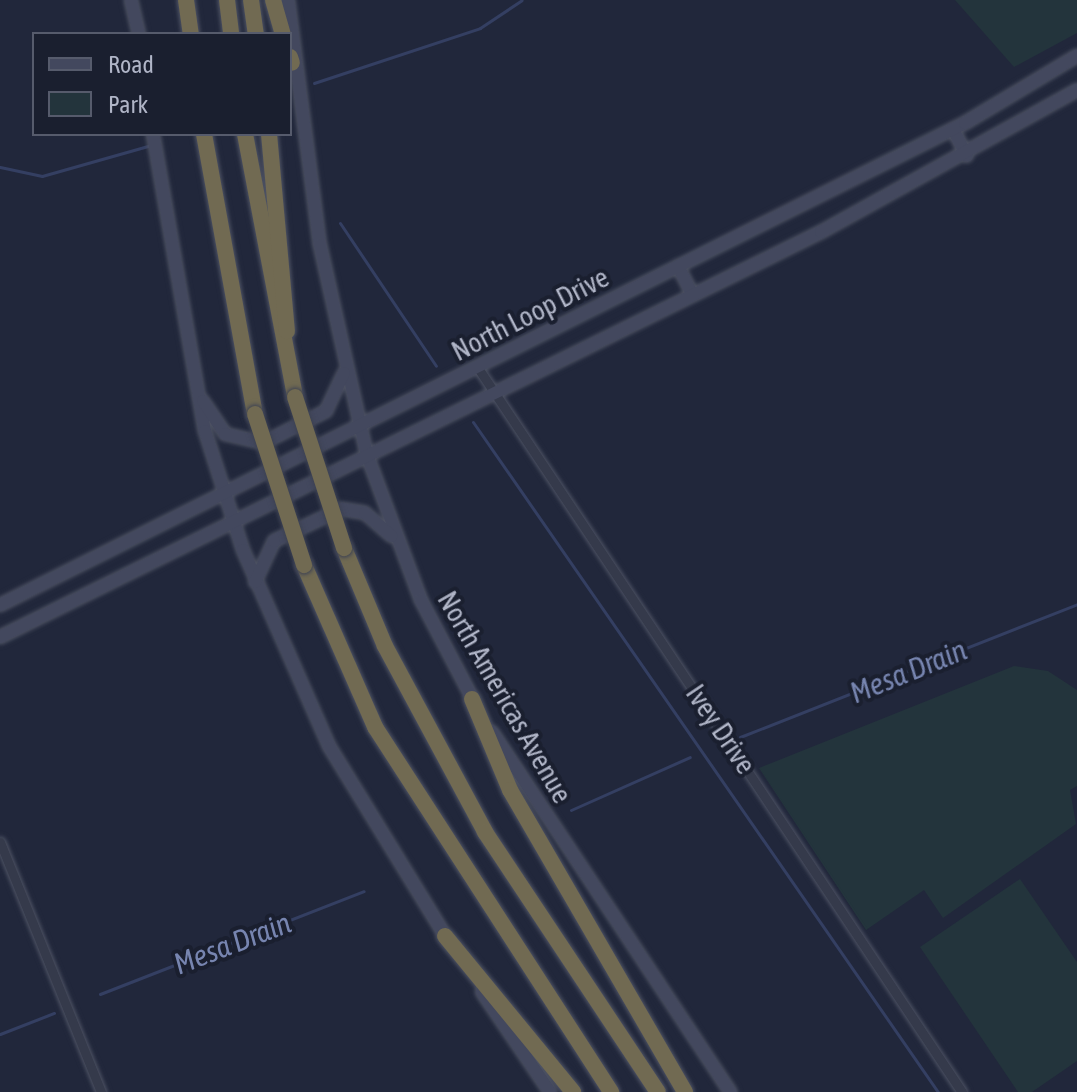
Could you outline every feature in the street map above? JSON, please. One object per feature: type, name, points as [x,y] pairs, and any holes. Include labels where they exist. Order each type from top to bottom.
[{"type":"highway","points":[[186,0],[191,32]]},
{"type":"highway","points":[[227,0],[231,32]]},
{"type":"highway","points":[[251,0],[256,32]]},
{"type":"highway","points":[[273,0],[282,32]]},
{"type":"highway","points":[[204,136],[255,414],[304,565],[375,727],[611,1092]]},
{"type":"highway","points":[[245,136],[295,397],[344,548],[385,646],[485,832],[658,1092]]},
{"type":"highway","points":[[269,136],[286,353]]},
{"type":"highway","points":[[472,699],[510,790],[685,1092]]},
{"type":"highway","points":[[445,936],[573,1092]]},
{"type":"main road","points":[[134,0],[139,32]]},
{"type":"main road","name":"North Americas Avenue","points":[[288,0],[290,32]]},
{"type":"main road","name":"North Loop Drive","points":[[0,605],[953,129],[1077,56]]},
{"type":"main road","name":"North Americas Avenue","points":[[292,66],[344,369],[367,455],[396,541],[472,699],[730,1092]]},
{"type":"main road","name":"North Loop Drive","points":[[0,637],[967,156],[1077,90]]},
{"type":"main road","points":[[953,129],[967,156]]},
{"type":"main road","points":[[153,136],[197,392],[223,493],[255,582],[329,746],[445,936],[550,1092]]},
{"type":"main road","points":[[678,266],[692,294]]},
{"type":"main road","points":[[197,392],[225,434],[263,443],[326,411],[344,369]]},
{"type":"main road","points":[[255,582],[274,541],[341,509],[365,513],[396,541]]},
{"type":"street","name":"Ivey Drive","points":[[478,368],[491,393],[962,1092]]},
{"type":"street","points":[[0,843],[101,1092]]},
{"type":"green space","points":[[955,0],[1077,0],[1077,33],[1014,67]]},
{"type":"green space","points":[[1014,666],[1048,671],[1077,690],[1077,786],[1070,790],[1076,824],[943,918],[924,890],[866,930],[759,768]]},
{"type":"green space","points":[[1020,879],[1077,962],[1077,1061],[1032,1092],[1018,1092],[920,947]]},
{"type":"waterway","points":[[314,83],[480,28],[522,0]]},
{"type":"waterway","points":[[0,167],[42,176],[148,146]]},
{"type":"waterway","points":[[340,223],[436,366]]},
{"type":"waterway","points":[[473,422],[938,1092]]},
{"type":"waterway","name":"Mesa Drain","points":[[740,737],[1077,604]]},
{"type":"waterway","name":"Mesa Drain","points":[[571,810],[690,757]]},
{"type":"waterway","name":"Mesa Drain","points":[[100,994],[364,891]]},
{"type":"waterway","name":"Mesa Drain","points":[[0,1034],[54,1013]]}]
